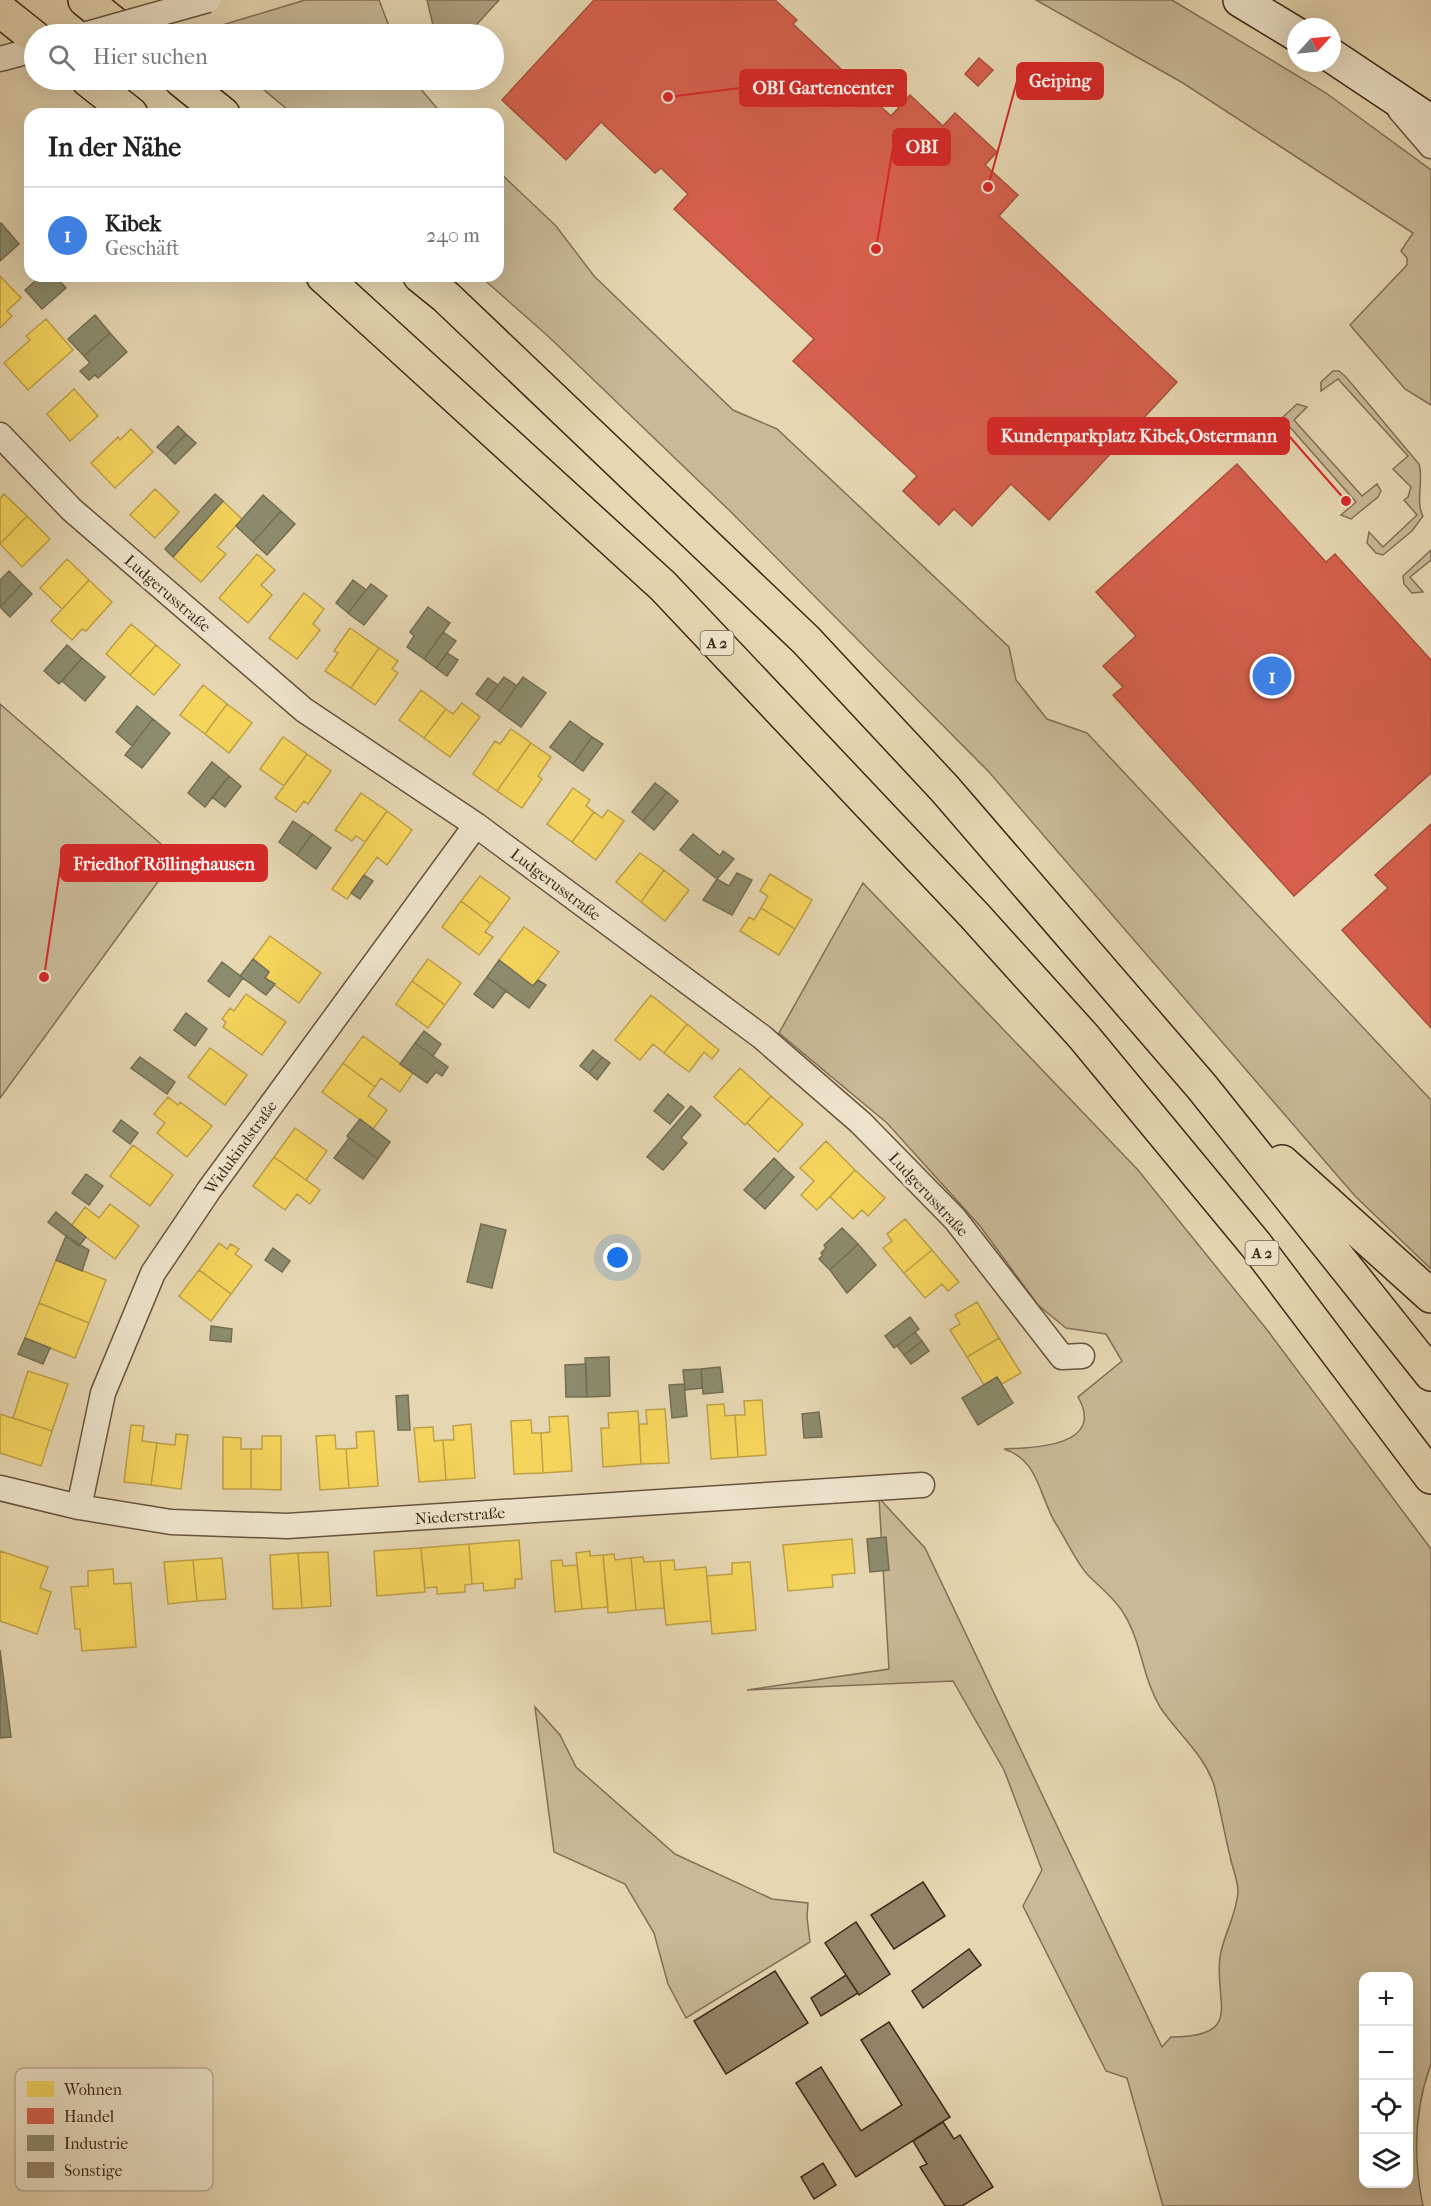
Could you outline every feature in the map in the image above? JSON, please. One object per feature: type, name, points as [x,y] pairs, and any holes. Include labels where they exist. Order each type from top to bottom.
[{"type":"highway","points":[[85,0],[115,24]]},
{"type":"highway","points":[[0,10],[24,29]]},
{"type":"highway","points":[[101,90],[123,108]]},
{"type":"highway","points":[[194,90],[216,108]]},
{"type":"highway","name":"A 2","points":[[330,282],[663,586],[974,915],[1084,1037],[1256,1245],[1431,1477]]},
{"type":"highway","points":[[427,282],[806,640],[945,789],[1202,1087],[1431,1374]]},
{"type":"highway","points":[[1202,1087],[1431,1296]]},
{"type":"main road","points":[[1240,0],[1287,29]]},
{"type":"main road","points":[[1341,62],[1431,122]]},
{"type":"street","points":[[123,24],[208,0]]},
{"type":"street","points":[[0,59],[24,53]]},
{"type":"street","points":[[1389,96],[1413,128],[1431,146]]},
{"type":"street","name":"Ludgerusstraße","points":[[0,435],[72,510],[304,710],[476,825],[762,1037],[861,1123],[955,1219],[1062,1357],[1082,1356]]},
{"type":"street","name":"Widukindstraße","points":[[79,1507],[103,1393],[153,1273],[209,1190],[476,825]]},
{"type":"street","name":"Niederstraße","points":[[0,1488],[79,1507],[171,1522],[287,1526],[922,1485]]},
{"type":"shaded area","points":[[305,0],[379,0],[388,24],[226,24]]},
{"type":"shaded area","points":[[427,0],[499,0],[477,24],[433,24]]},
{"type":"shaded area","points":[[1036,0],[1172,0],[1287,69],[1287,72],[1291,72],[1326,93],[1431,170],[1431,405],[1405,389],[1350,325],[1407,265],[1407,258],[1401,251],[1413,233],[1183,83]]},
{"type":"shaded area","points":[[264,90],[422,90],[437,108],[286,108]]},
{"type":"shaded area","points":[[504,177],[556,226],[594,276],[733,410],[777,429],[1009,647],[1016,680],[1047,719],[1087,733],[1431,1100],[1431,1269],[1355,1196],[989,772],[731,512],[549,337],[487,282],[504,282]]},
{"type":"shaded area","points":[[1333,371],[1339,371],[1346,377],[1419,464],[1420,504],[1423,516],[1412,531],[1383,555],[1376,553],[1367,543],[1369,532],[1383,547],[1417,515],[1404,500],[1408,497],[1411,487],[1393,469],[1408,456],[1338,379],[1321,391],[1321,382]]},
{"type":"shaded area","points":[[1297,404],[1307,407],[1294,420],[1362,496],[1377,484],[1381,491],[1378,497],[1351,519],[1341,515],[1356,502],[1288,425],[1273,438],[1271,437],[1272,427]]},
{"type":"shaded area","points":[[1431,550],[1431,560],[1410,577],[1423,592],[1412,593],[1404,584],[1403,576]]},
{"type":"shaded area","points":[[0,704],[176,857],[0,1098]]},
{"type":"shaded area","points":[[863,883],[1138,1170],[1268,1331],[1431,1549],[1431,2064],[1421,2099],[1417,2134],[1418,2170],[1423,2206],[1163,2206],[1127,2078],[1106,2071],[1023,1906],[1042,1870],[1004,1770],[953,1681],[747,1690],[889,1669],[879,1498],[925,1548],[1162,2047],[1171,2037],[1209,2031],[1217,2024],[1221,2014],[1220,1957],[1238,1891],[1210,1774],[1154,1696],[1135,1637],[1124,1614],[1078,1562],[1050,1513],[1031,1470],[1016,1454],[1004,1449],[1048,1445],[1075,1435],[1083,1426],[1084,1413],[1078,1397],[1122,1361],[1106,1334],[1066,1328],[1038,1305],[980,1226],[887,1123],[779,1033]]},
{"type":"shaded area","points":[[535,1707],[560,1735],[576,1767],[675,1854],[772,1899],[808,1903],[810,1942],[686,2018],[668,1984],[654,1933],[625,1884],[554,1852]]},
{"type":"building: Wohnen","points":[[0,276],[21,298],[7,311],[12,316],[0,328]]},
{"type":"building: Wohnen","points":[[46,319],[73,350],[28,390],[4,363],[30,340],[26,336]]},
{"type":"building: Wohnen","points":[[74,389],[98,416],[70,441],[47,414]]},
{"type":"building: Wohnen","points":[[131,429],[153,452],[115,488],[91,463],[118,437],[120,440]]},
{"type":"building: Wohnen","points":[[155,489],[179,512],[155,538],[130,515]]},
{"type":"building: Wohnen","points":[[4,494],[27,516],[0,544],[0,499]]},
{"type":"building: Wohnen","points":[[223,501],[242,519],[217,547],[226,554],[201,582],[173,557]]},
{"type":"building: Wohnen","points":[[27,516],[50,539],[22,567],[0,544]]},
{"type":"building: Wohnen","points":[[257,554],[275,570],[261,585],[272,595],[248,623],[219,598]]},
{"type":"building: Wohnen","points":[[67,559],[89,580],[62,609],[40,588]]},
{"type":"building: Wohnen","points":[[89,580],[112,602],[86,631],[82,629],[72,640],[51,621]]},
{"type":"building: Wohnen","points":[[304,593],[324,609],[313,624],[320,630],[297,659],[269,638]]},
{"type":"building: Wohnen","points":[[131,624],[156,645],[130,675],[106,654]]},
{"type":"building: Wohnen","points":[[350,628],[379,648],[351,688],[325,671],[338,653],[334,651]]},
{"type":"building: Wohnen","points":[[156,645],[180,665],[154,695],[130,675]]},
{"type":"building: Wohnen","points":[[379,648],[398,661],[392,669],[398,673],[375,705],[351,688]]},
{"type":"building: Wohnen","points":[[203,685],[227,704],[205,734],[180,715]]},
{"type":"building: Wohnen","points":[[421,690],[446,709],[424,738],[399,720]]},
{"type":"building: Wohnen","points":[[462,703],[480,717],[450,757],[424,738],[446,709],[453,714]]},
{"type":"building: Wohnen","points":[[227,704],[252,723],[229,753],[205,734]]},
{"type":"building: Wohnen","points":[[511,729],[531,743],[497,791],[473,774],[495,741],[500,744]]},
{"type":"building: Wohnen","points":[[283,737],[307,754],[284,786],[260,769]]},
{"type":"building: Wohnen","points":[[531,743],[551,757],[538,776],[542,779],[522,808],[497,791]]},
{"type":"building: Wohnen","points":[[307,754],[331,771],[308,804],[304,801],[296,812],[275,798]]},
{"type":"building: Wohnen","points":[[573,788],[590,800],[586,806],[594,812],[572,842],[547,824]]},
{"type":"building: Wohnen","points":[[361,793],[387,811],[365,842],[356,836],[352,841],[335,830]]},
{"type":"building: Wohnen","points":[[608,810],[624,821],[596,860],[572,842],[594,812],[602,818]]},
{"type":"building: Wohnen","points":[[387,811],[412,830],[387,865],[377,857],[347,899],[332,889]]},
{"type":"building: Wohnen","points":[[640,853],[664,870],[641,902],[616,882]]},
{"type":"building: Wohnen","points":[[664,870],[689,890],[665,921],[641,902]]},
{"type":"building: Wohnen","points":[[770,874],[812,900],[795,929],[761,908],[768,896],[760,891]]},
{"type":"building: Wohnen","points":[[480,876],[510,898],[491,924],[461,901]]},
{"type":"building: Wohnen","points":[[461,901],[491,924],[485,932],[493,937],[479,955],[442,927]]},
{"type":"building: Wohnen","points":[[761,908],[795,929],[779,955],[740,931],[749,917],[754,920]]},
{"type":"building: Wohnen","points":[[524,927],[559,952],[533,986],[499,960]]},
{"type":"building: Wohnen","points":[[270,936],[321,973],[299,1003],[265,978],[269,972],[253,959]]},
{"type":"building: Wohnen","points":[[428,959],[461,983],[445,1005],[412,981]]},
{"type":"building: Wohnen","points":[[412,981],[445,1005],[428,1028],[396,1004]]},
{"type":"building: Wohnen","points":[[246,994],[286,1022],[262,1055],[223,1027],[226,1022],[222,1019],[230,1008],[234,1011]]},
{"type":"building: Wohnen","points":[[651,995],[687,1024],[664,1053],[653,1044],[640,1060],[615,1040]]},
{"type":"building: Wohnen","points":[[687,1024],[719,1050],[712,1059],[704,1052],[689,1072],[664,1053]]},
{"type":"building: Wohnen","points":[[363,1036],[413,1073],[400,1092],[381,1078],[375,1087],[343,1063]]},
{"type":"building: Wohnen","points":[[210,1048],[247,1075],[225,1105],[188,1077]]},
{"type":"building: Wohnen","points":[[343,1063],[375,1087],[368,1096],[387,1110],[373,1129],[322,1092]]},
{"type":"building: Wohnen","points":[[740,1068],[771,1096],[745,1125],[714,1097]]},
{"type":"building: Wohnen","points":[[771,1096],[803,1124],[778,1152],[747,1123]]},
{"type":"building: Wohnen","points":[[168,1097],[178,1105],[180,1102],[212,1126],[187,1157],[157,1133],[165,1123],[154,1114]]},
{"type":"building: Wohnen","points":[[295,1128],[327,1151],[306,1180],[274,1157]]},
{"type":"building: Wohnen","points":[[826,1141],[855,1170],[817,1210],[801,1195],[814,1181],[800,1168]]},
{"type":"building: Wohnen","points":[[133,1145],[173,1175],[150,1206],[110,1176]]},
{"type":"building: Wohnen","points":[[274,1157],[320,1190],[310,1204],[297,1194],[285,1210],[253,1186]]},
{"type":"building: Wohnen","points":[[855,1170],[885,1198],[868,1216],[862,1210],[853,1219],[830,1197]]},
{"type":"building: Wohnen","points":[[110,1204],[139,1226],[115,1259],[71,1226],[85,1207],[99,1218]]},
{"type":"building: Wohnen","points":[[905,1219],[932,1250],[904,1273],[883,1248],[892,1241],[887,1234]]},
{"type":"building: Wohnen","points":[[219,1243],[227,1249],[231,1244],[239,1249],[235,1254],[252,1266],[231,1294],[199,1270]]},
{"type":"building: Wohnen","points":[[932,1250],[959,1282],[948,1291],[942,1284],[925,1298],[904,1273]]},
{"type":"building: Wohnen","points":[[56,1260],[106,1280],[89,1323],[39,1303]]},
{"type":"building: Wohnen","points":[[199,1270],[231,1294],[211,1321],[179,1296]]},
{"type":"building: Wohnen","points":[[977,1302],[999,1338],[967,1357],[950,1330],[960,1324],[955,1315]]},
{"type":"building: Wohnen","points":[[39,1303],[89,1323],[75,1358],[25,1338]]},
{"type":"building: Wohnen","points":[[999,1338],[1021,1373],[1002,1384],[997,1377],[984,1385],[967,1357]]},
{"type":"building: Wohnen","points":[[28,1371],[68,1384],[52,1431],[13,1418]]},
{"type":"building: Wohnen","points":[[762,1400],[766,1455],[738,1457],[735,1415],[745,1415],[744,1401]]},
{"type":"building: Wohnen","points":[[724,1404],[725,1416],[735,1415],[738,1457],[711,1459],[707,1405]]},
{"type":"building: Wohnen","points":[[665,1409],[669,1463],[641,1464],[639,1424],[647,1424],[646,1410]]},
{"type":"building: Wohnen","points":[[638,1411],[641,1464],[603,1467],[601,1428],[609,1428],[608,1413]]},
{"type":"building: Wohnen","points":[[0,1414],[52,1431],[41,1466],[0,1453]]},
{"type":"building: Wohnen","points":[[568,1416],[572,1471],[543,1473],[541,1433],[550,1432],[549,1417]]},
{"type":"building: Wohnen","points":[[531,1420],[532,1433],[541,1433],[543,1473],[514,1474],[511,1421]]},
{"type":"building: Wohnen","points":[[471,1424],[475,1478],[446,1480],[443,1440],[454,1440],[453,1426]]},
{"type":"building: Wohnen","points":[[131,1425],[144,1426],[142,1441],[157,1443],[151,1485],[124,1482]]},
{"type":"building: Wohnen","points":[[433,1427],[434,1441],[443,1440],[446,1480],[419,1482],[414,1428]]},
{"type":"building: Wohnen","points":[[374,1431],[378,1486],[349,1488],[346,1449],[357,1448],[356,1432]]},
{"type":"building: Wohnen","points":[[176,1434],[188,1435],[181,1489],[151,1485],[157,1443],[175,1445]]},
{"type":"building: Wohnen","points":[[335,1435],[336,1449],[346,1449],[349,1488],[320,1490],[316,1436]]},
{"type":"building: Wohnen","points":[[262,1436],[281,1436],[281,1490],[251,1489],[251,1449],[262,1449]]},
{"type":"building: Wohnen","points":[[223,1437],[241,1438],[241,1449],[251,1449],[251,1489],[223,1489]]},
{"type":"building: Wohnen","points":[[852,1539],[855,1573],[832,1575],[833,1587],[788,1591],[783,1545]]},
{"type":"building: Wohnen","points":[[519,1540],[522,1579],[515,1579],[515,1588],[484,1591],[483,1583],[472,1584],[469,1544]]},
{"type":"building: Wohnen","points":[[469,1544],[472,1584],[465,1585],[465,1592],[437,1594],[437,1587],[425,1588],[421,1548]]},
{"type":"building: Wohnen","points":[[421,1548],[425,1592],[377,1596],[374,1551]]},
{"type":"building: Wohnen","points":[[0,1551],[48,1567],[40,1588],[51,1592],[37,1634],[0,1621]]},
{"type":"building: Wohnen","points":[[590,1551],[590,1556],[603,1555],[608,1607],[582,1609],[576,1553]]},
{"type":"building: Wohnen","points":[[328,1552],[331,1606],[302,1608],[298,1553]]},
{"type":"building: Wohnen","points":[[298,1553],[302,1608],[273,1609],[270,1555]]},
{"type":"building: Wohnen","points":[[614,1554],[615,1560],[631,1558],[636,1610],[608,1613],[603,1555]]},
{"type":"building: Wohnen","points":[[643,1557],[644,1562],[660,1561],[664,1608],[636,1610],[631,1558]]},
{"type":"building: Wohnen","points":[[222,1558],[226,1599],[197,1601],[193,1560]]},
{"type":"building: Wohnen","points":[[193,1560],[197,1601],[168,1604],[164,1562]]},
{"type":"building: Wohnen","points":[[562,1560],[563,1566],[577,1565],[582,1609],[555,1612],[551,1561]]},
{"type":"building: Wohnen","points":[[674,1560],[675,1570],[706,1567],[711,1621],[666,1625],[660,1561]]},
{"type":"building: Wohnen","points":[[750,1562],[756,1630],[712,1634],[707,1576],[732,1574],[732,1563]]},
{"type":"building: Wohnen","points":[[113,1569],[114,1584],[131,1583],[136,1647],[82,1651],[80,1629],[75,1629],[71,1587],[88,1586],[88,1571]]},
{"type":"building: Handel","points":[[594,0],[775,0],[797,20],[793,24],[891,116],[910,95],[943,126],[955,113],[997,152],[985,165],[1018,195],[999,216],[1177,382],[1049,520],[1011,484],[972,526],[954,509],[939,525],[903,491],[917,476],[793,361],[814,339],[674,209],[688,194],[661,168],[655,173],[601,122],[566,160],[502,100]]},
{"type":"building: Handel","points":[[979,58],[993,70],[978,86],[965,74]]},
{"type":"building: Handel","points":[[1237,464],[1326,562],[1335,554],[1431,660],[1431,773],[1294,896],[1113,695],[1123,687],[1103,666],[1136,636],[1096,592]]},
{"type":"building: Handel","points":[[1431,824],[1431,1028],[1342,930],[1388,888],[1375,875]]},
{"type":"building: Industrie","points":[[0,224],[19,244],[0,261]]},
{"type":"building: Industrie","points":[[34,282],[60,282],[66,288],[42,309],[25,290]]},
{"type":"building: Industrie","points":[[95,315],[110,333],[84,356],[68,339]]},
{"type":"building: Industrie","points":[[110,333],[127,352],[98,378],[95,375],[89,380],[80,371],[90,363],[84,356]]},
{"type":"building: Industrie","points":[[178,426],[186,434],[166,455],[157,447]]},
{"type":"building: Industrie","points":[[186,434],[196,443],[175,464],[166,455]]},
{"type":"building: Industrie","points":[[215,494],[223,501],[173,557],[165,549]]},
{"type":"building: Industrie","points":[[263,495],[281,511],[253,542],[236,526]]},
{"type":"building: Industrie","points":[[281,511],[295,524],[267,555],[253,542]]},
{"type":"building: Industrie","points":[[9,571],[22,584],[0,607],[0,580]]},
{"type":"building: Industrie","points":[[353,580],[366,590],[348,613],[336,603]]},
{"type":"building: Industrie","points":[[22,584],[32,594],[10,617],[0,607]]},
{"type":"building: Industrie","points":[[371,584],[387,596],[364,625],[348,613]]},
{"type":"building: Industrie","points":[[428,607],[450,623],[424,659],[407,647],[414,636],[410,632]]},
{"type":"building: Industrie","points":[[443,632],[456,641],[436,668],[424,659]]},
{"type":"building: Industrie","points":[[67,645],[82,658],[59,684],[44,671]]},
{"type":"building: Industrie","points":[[447,653],[458,660],[447,676],[436,668]]},
{"type":"building: Industrie","points":[[82,658],[105,677],[85,701],[62,681]]},
{"type":"building: Industrie","points":[[504,677],[517,686],[499,711],[486,701]]},
{"type":"building: Industrie","points":[[523,677],[546,693],[521,727],[499,711]]},
{"type":"building: Industrie","points":[[488,678],[498,685],[486,701],[476,694]]},
{"type":"building: Industrie","points":[[137,706],[153,719],[132,746],[116,732]]},
{"type":"building: Industrie","points":[[153,719],[170,733],[142,768],[125,755]]},
{"type":"building: Industrie","points":[[570,721],[592,737],[573,764],[550,747]]},
{"type":"building: Industrie","points":[[592,737],[603,744],[583,771],[573,764]]},
{"type":"building: Industrie","points":[[212,762],[229,776],[205,807],[188,793]]},
{"type":"building: Industrie","points":[[229,776],[241,786],[225,807],[212,797]]},
{"type":"building: Industrie","points":[[655,783],[667,792],[643,821],[632,812]]},
{"type":"building: Industrie","points":[[667,792],[678,801],[654,830],[643,821]]},
{"type":"building: Industrie","points":[[293,821],[312,834],[297,855],[279,842]]},
{"type":"building: Industrie","points":[[312,834],[331,848],[316,869],[297,855]]},
{"type":"building: Industrie","points":[[693,834],[720,856],[723,851],[734,859],[717,879],[680,850]]},
{"type":"building: Industrie","points":[[737,873],[752,880],[732,915],[703,900],[717,879],[729,886]]},
{"type":"building: Industrie","points":[[364,875],[373,881],[360,899],[351,893]]},
{"type":"building: Industrie","points":[[253,959],[269,972],[265,978],[275,984],[266,995],[240,976]]},
{"type":"building: Industrie","points":[[499,960],[533,986],[538,980],[546,985],[529,1008],[487,977]]},
{"type":"building: Industrie","points":[[222,962],[243,978],[229,997],[208,981]]},
{"type":"building: Industrie","points":[[487,977],[506,991],[493,1008],[474,994]]},
{"type":"building: Industrie","points":[[186,1013],[207,1029],[195,1046],[174,1030]]},
{"type":"building: Industrie","points":[[424,1031],[441,1044],[433,1056],[415,1043]]},
{"type":"building: Industrie","points":[[415,1043],[448,1067],[442,1076],[436,1072],[427,1083],[400,1064]]},
{"type":"building: Industrie","points":[[593,1050],[602,1057],[589,1073],[580,1066]]},
{"type":"building: Industrie","points":[[140,1057],[175,1082],[167,1094],[131,1068]]},
{"type":"building: Industrie","points":[[602,1057],[610,1063],[597,1080],[589,1073]]},
{"type":"building: Industrie","points":[[668,1094],[684,1107],[670,1124],[654,1111]]},
{"type":"building: Industrie","points":[[691,1106],[701,1115],[681,1138],[687,1143],[663,1170],[647,1157]]},
{"type":"building: Industrie","points":[[360,1119],[390,1142],[378,1159],[347,1136]]},
{"type":"building: Industrie","points":[[121,1120],[138,1133],[130,1144],[113,1131]]},
{"type":"building: Industrie","points":[[349,1138],[378,1159],[363,1179],[334,1158]]},
{"type":"building: Industrie","points":[[774,1158],[784,1168],[755,1200],[744,1190]]},
{"type":"building: Industrie","points":[[784,1168],[794,1177],[765,1209],[755,1200]]},
{"type":"building: Industrie","points":[[86,1174],[103,1186],[89,1205],[72,1193]]},
{"type":"building: Industrie","points":[[56,1212],[86,1237],[79,1246],[48,1222]]},
{"type":"building: Industrie","points":[[481,1224],[506,1230],[492,1288],[467,1282]]},
{"type":"building: Industrie","points":[[842,1228],[858,1244],[830,1270],[819,1259],[826,1248],[824,1245]]},
{"type":"building: Industrie","points":[[66,1236],[89,1250],[82,1271],[56,1260]]},
{"type":"building: Industrie","points":[[858,1244],[876,1265],[847,1293],[830,1270]]},
{"type":"building: Industrie","points":[[273,1248],[290,1261],[282,1272],[265,1260]]},
{"type":"building: Industrie","points":[[910,1317],[919,1329],[894,1348],[885,1336]]},
{"type":"building: Industrie","points":[[211,1326],[232,1329],[231,1342],[210,1340]]},
{"type":"building: Industrie","points":[[915,1332],[922,1341],[904,1355],[897,1346]]},
{"type":"building: Industrie","points":[[25,1338],[50,1348],[43,1364],[18,1354]]},
{"type":"building: Industrie","points":[[922,1341],[929,1351],[911,1364],[904,1355]]},
{"type":"building: Industrie","points":[[609,1357],[610,1396],[587,1397],[585,1358]]},
{"type":"building: Industrie","points":[[586,1364],[587,1397],[566,1397],[565,1365]]},
{"type":"building: Industrie","points":[[720,1367],[723,1392],[703,1394],[701,1369]]},
{"type":"building: Industrie","points":[[701,1369],[702,1388],[685,1390],[683,1370]]},
{"type":"building: Industrie","points":[[997,1377],[1013,1403],[978,1425],[962,1398]]},
{"type":"building: Industrie","points":[[684,1384],[687,1416],[672,1418],[669,1385]]},
{"type":"building: Industrie","points":[[408,1395],[410,1430],[398,1430],[396,1396]]},
{"type":"building: Industrie","points":[[819,1412],[822,1437],[804,1438],[802,1414]]},
{"type":"building: Industrie","points":[[886,1537],[889,1570],[870,1572],[867,1539]]},
{"type":"building: Industrie","points":[[0,1650],[11,1737],[0,1738]]},
{"type":"building: Sonstige","points":[[923,1882],[945,1916],[894,1949],[871,1915]]},
{"type":"building: Sonstige","points":[[856,1922],[890,1974],[859,1995],[825,1943]]},
{"type":"building: Sonstige","points":[[969,1949],[981,1965],[923,2008],[912,1991]]},
{"type":"building: Sonstige","points":[[775,1971],[808,2023],[726,2074],[694,2021]]},
{"type":"building: Sonstige","points":[[846,1975],[858,1993],[821,2016],[811,1998]]},
{"type":"building: Sonstige","points":[[889,2022],[950,2117],[856,2177],[796,2083],[821,2067],[861,2131],[902,2105],[861,2040]]},
{"type":"building: Sonstige","points":[[943,2122],[954,2139],[960,2135],[993,2187],[962,2206],[945,2206],[920,2167],[927,2164],[913,2141]]},
{"type":"building: Sonstige","points":[[823,2163],[836,2185],[814,2199],[801,2177]]},
{"type":"place","name":"OBI Gartencenter","points":[[668,97]]},
{"type":"place","name":"Geiping","points":[[988,187]]},
{"type":"place","name":"OBI","points":[[876,249]]},
{"type":"place","name":"Kundenparkplatz Kibek,Ostermann","points":[[1346,501]]},
{"type":"place","name":"Kibek","points":[[1272,676]]},
{"type":"place","name":"Friedhof Röllinghausen","points":[[44,977]]}]
